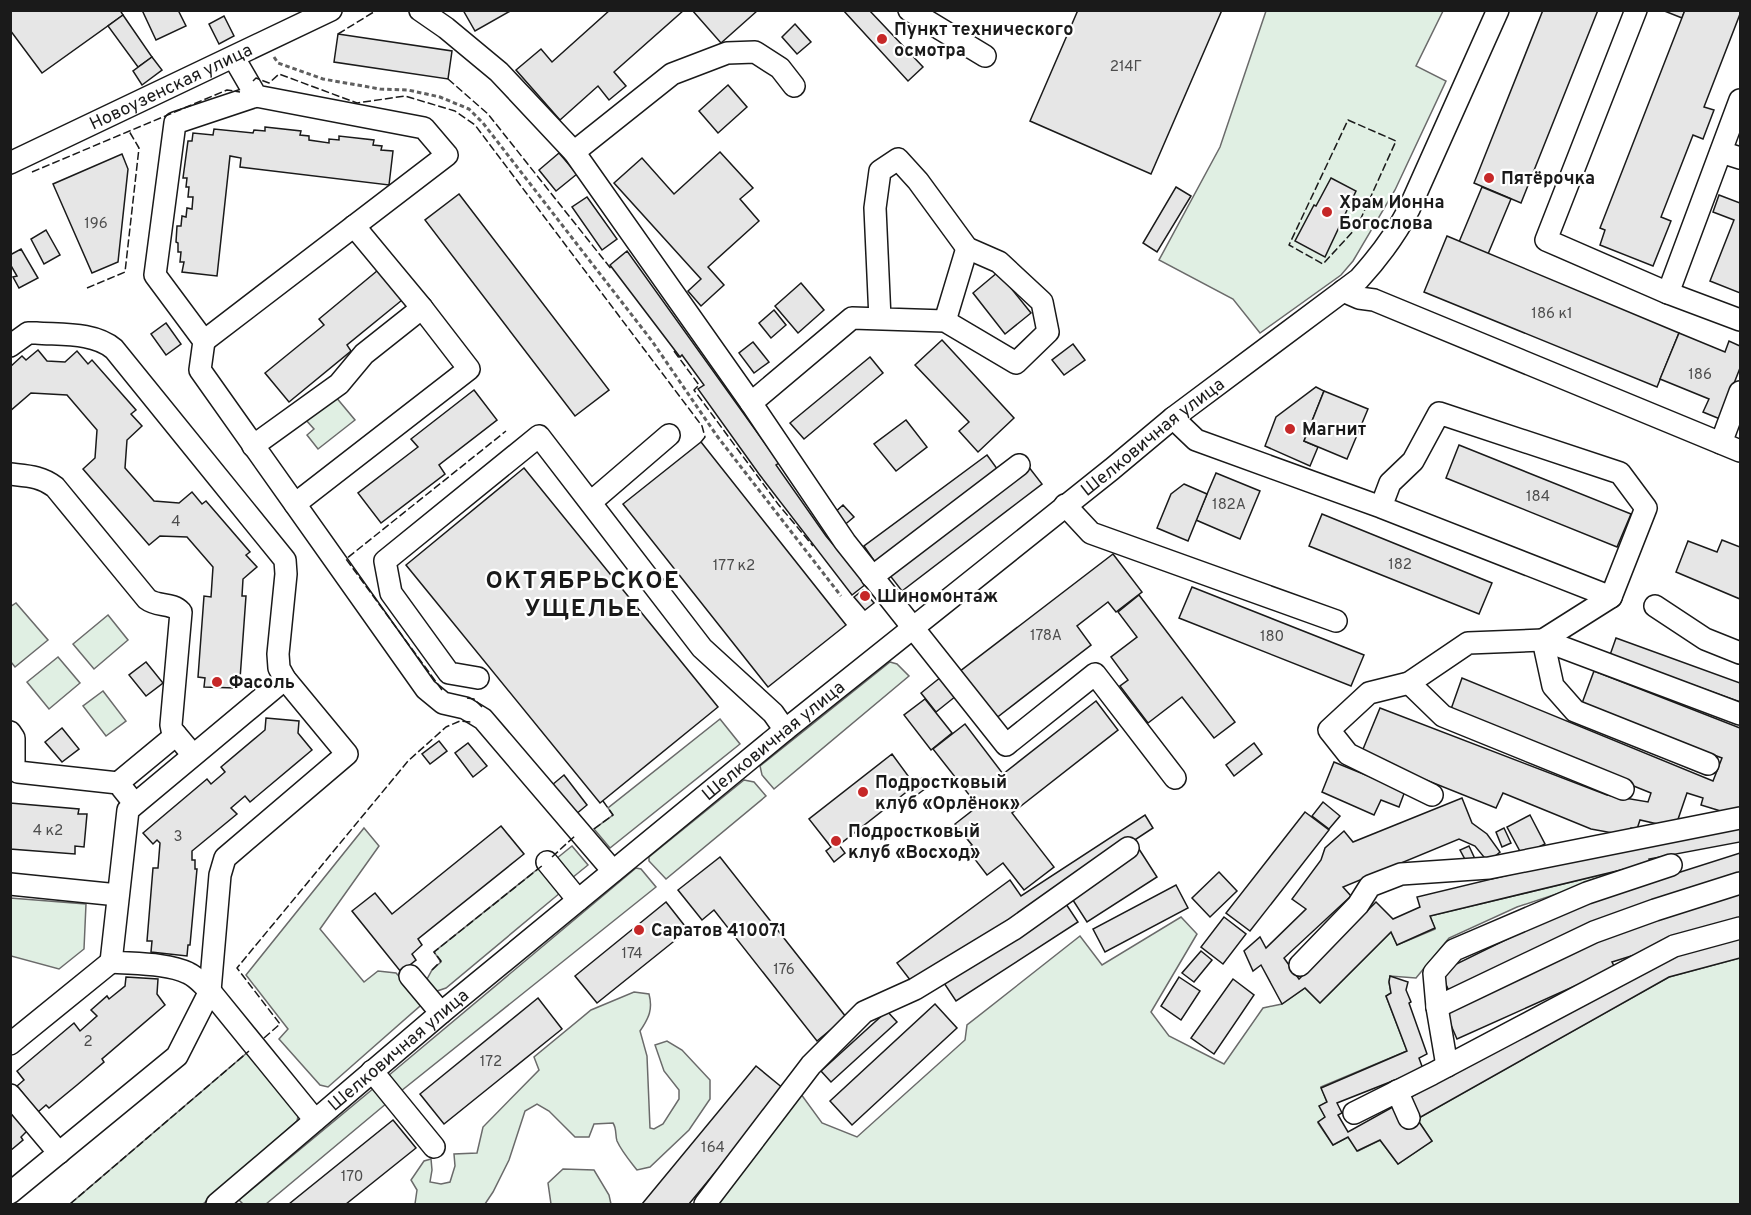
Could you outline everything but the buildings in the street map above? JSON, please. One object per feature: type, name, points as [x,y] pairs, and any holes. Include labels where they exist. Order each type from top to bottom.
[{"type":"street","name":"Новоузенская улица","points":[[10,163],[331,10]]},
{"type":"street","points":[[420,10],[446,28],[498,72],[574,152],[751,403],[845,542],[1006,745],[1095,674],[1175,778]]},
{"type":"street","points":[[909,10],[985,56]]},
{"type":"street","name":"Шелковичная улица","points":[[226,1202],[315,1120],[441,1013],[912,627],[1173,418],[1359,279],[1396,234],[1498,10]]},
{"type":"street","points":[[1636,10],[1546,240],[1668,293],[1740,320]]},
{"type":"street","points":[[574,152],[672,74],[727,53],[755,52],[780,69],[794,86]]},
{"type":"street","points":[[234,58],[256,96]]},
{"type":"street","points":[[204,341],[447,155],[424,128],[256,96],[176,123],[155,275],[204,341],[200,370],[426,689],[443,703],[465,708],[483,719],[613,871]]},
{"type":"street","points":[[1668,293],[1731,155],[1740,100]]},
{"type":"street","points":[[751,403],[852,318],[880,319],[945,321],[1016,363],[1048,332],[1042,302],[999,262],[967,248],[918,181],[898,159],[880,171],[874,208],[880,319]]},
{"type":"street","points":[[295,504],[469,369],[354,226]]},
{"type":"street","points":[[945,321],[967,248]]},
{"type":"street","points":[[1343,291],[1374,300],[1740,451]]},
{"type":"street","points":[[253,446],[339,384],[363,354],[422,308]]},
{"type":"street","points":[[10,346],[28,333],[36,333],[93,338],[104,341],[114,349],[285,560],[279,668],[285,679],[350,752],[225,858],[220,875],[210,991],[177,1056],[10,1193]]},
{"type":"street","points":[[1720,443],[1740,392]]},
{"type":"street","points":[[1381,507],[1390,483],[1413,461],[1439,413],[1620,473],[1646,508],[1611,597],[1543,640]]},
{"type":"street","points":[[1173,418],[1196,440],[1381,507],[1611,597]]},
{"type":"street","points":[[591,502],[669,435]]},
{"type":"street","points":[[478,678],[449,673],[391,593],[386,561],[539,436],[702,648],[773,712],[786,730]]},
{"type":"street","points":[[872,577],[1019,465]]},
{"type":"street","points":[[10,474],[36,477],[55,486],[147,599],[152,603],[177,608],[181,612],[171,725],[176,735],[193,755]]},
{"type":"street","points":[[1065,505],[1091,533],[1336,621]]},
{"type":"street","points":[[1655,606],[1705,639],[1740,653]]},
{"type":"street","points":[[1543,640],[1553,686],[1575,711],[1708,765]]},
{"type":"street","points":[[1432,795],[1348,754],[1329,730],[1369,693],[1409,683],[1468,643],[1543,640],[1740,714]]},
{"type":"street","points":[[111,962],[128,810],[285,679]]},
{"type":"street","points":[[1409,683],[1443,716],[1623,789]]},
{"type":"street","points":[[10,732],[14,738],[14,768],[18,772],[118,783],[134,803]]},
{"type":"street","points":[[118,783],[176,735]]},
{"type":"street","points":[[1300,965],[1358,905],[1370,886],[1401,874],[1489,868],[1740,818]]},
{"type":"street","points":[[705,1204],[812,1065],[864,1012],[915,989],[1014,929],[1128,848]]},
{"type":"street","points":[[547,862],[578,900]]},
{"type":"street","points":[[1446,1066],[1434,973],[1454,950],[1587,893],[1671,865]]},
{"type":"street","points":[[1437,1007],[1594,932],[1740,883]]},
{"type":"street","points":[[10,884],[118,895]]},
{"type":"street","points":[[1354,1113],[1674,946],[1740,928]]},
{"type":"street","points":[[10,1044],[111,962],[173,968],[188,973],[210,991],[315,1120]]},
{"type":"street","points":[[410,976],[441,1013]]},
{"type":"street","points":[[372,1071],[434,1147]]},
{"type":"street","points":[[1397,1091],[1409,1118]]},
{"type":"street","points":[[10,1095],[58,1153]]},
{"type":"path","points":[[264,43],[278,63],[323,79],[380,89],[408,90],[440,98],[469,109],[483,123],[645,332],[717,436],[841,596]]},
{"type":"green space","points":[[1266,11],[1443,11],[1416,66],[1446,81],[1395,190],[1353,261],[1341,275],[1260,333],[1233,299],[1159,260],[1220,147]]},
{"type":"green space","points":[[335,396],[355,420],[318,449],[307,435],[314,429],[306,420]]},
{"type":"green space","points":[[16,603],[48,640],[15,667],[11,662],[10,607]]},
{"type":"green space","points":[[108,615],[128,640],[94,669],[73,644]]},
{"type":"green space","points":[[58,657],[80,683],[49,709],[27,682]]},
{"type":"green space","points":[[890,662],[897,664],[909,676],[774,789],[762,775],[760,766]]},
{"type":"green space","points":[[103,691],[126,721],[106,736],[83,706]]},
{"type":"green space","points":[[720,719],[740,744],[610,848],[594,829],[613,815],[608,808]]},
{"type":"green space","points":[[744,780],[754,782],[766,796],[666,879],[649,861],[649,857]]},
{"type":"green space","points":[[364,828],[379,846],[320,929],[364,982],[378,971],[396,973],[421,1000],[420,1006],[328,1087],[320,1085],[279,1039],[288,1029],[246,975]]},
{"type":"green space","points":[[572,846],[588,865],[567,882],[551,863]]},
{"type":"green space","points":[[1650,863],[1517,907],[1449,938],[1416,978],[1390,976],[1391,993],[1386,996],[1407,1051],[1321,1087],[1327,1102],[1320,1106],[1325,1117],[1318,1123],[1333,1145],[1348,1137],[1358,1151],[1380,1140],[1398,1164],[1432,1141],[1417,1119],[1669,977],[1740,958],[1740,1204],[714,1204],[798,1090],[822,1123],[857,1137],[965,1040],[967,1025],[1080,936],[1102,965],[1181,917],[1197,934],[1151,1012],[1169,1036],[1224,1064],[1263,1008],[1282,1004],[1305,988],[1320,1003],[1391,932],[1397,945],[1435,929],[1430,916]]},
{"type":"green space","points":[[539,868],[560,893],[446,988],[434,992],[426,981],[432,970],[441,962],[434,952]]},
{"type":"green space","points":[[636,868],[641,869],[656,887],[401,1091],[388,1076]]},
{"type":"green space","points":[[10,898],[86,904],[84,949],[59,969],[11,956]]},
{"type":"green space","points":[[634,992],[649,994],[651,1004],[646,1022],[640,1031],[647,1056],[650,1128],[654,1129],[663,1124],[679,1099],[679,1090],[664,1071],[655,1045],[667,1041],[682,1050],[710,1080],[710,1099],[689,1130],[650,1167],[637,1170],[619,1145],[613,1123],[594,1124],[589,1137],[575,1137],[549,1111],[537,1104],[525,1111],[509,1160],[485,1204],[415,1204],[417,1190],[411,1180],[424,1161],[431,1159],[430,1182],[441,1184],[450,1182],[455,1166],[454,1154],[477,1153],[483,1127],[539,1070],[534,1057],[591,1010]]},
{"type":"green space","points":[[249,1051],[299,1112],[297,1121],[203,1204],[70,1204]]},
{"type":"green space","points":[[374,1088],[387,1103],[266,1204],[243,1204],[239,1200]]},
{"type":"green space","points":[[563,1169],[594,1170],[609,1195],[611,1204],[551,1204],[548,1183]]},
{"type":"fence","points":[[338,34],[377,10]]},
{"type":"fence","points":[[253,81],[256,78],[269,83],[279,74],[357,103],[405,96],[455,111],[475,125],[702,426],[705,437],[701,442]]},
{"type":"fence","points":[[448,79],[488,114],[612,270]]},
{"type":"fence","points":[[32,172],[227,90],[240,92]]},
{"type":"fence","points":[[1348,120],[1396,141],[1357,227],[1323,264],[1289,245],[1348,120]]},
{"type":"fence","points":[[87,288],[125,272],[139,148],[129,131]]},
{"type":"fence","points":[[674,351],[699,385],[694,390],[778,504],[813,546]]},
{"type":"fence","points":[[442,690],[346,559],[506,431]]},
{"type":"fence","points":[[467,698],[474,699],[482,707]]},
{"type":"fence","points":[[264,1038],[280,1024],[237,968],[408,761],[446,727],[460,721],[471,722]]},
{"type":"fence","points":[[594,829],[613,815],[603,801]]},
{"type":"fence","points":[[552,857],[576,835]]},
{"type":"fence","points":[[432,970],[441,961],[434,952],[543,865]]},
{"type":"fence","points":[[70,1204],[249,1051]]},
{"type":"place","name":"Пункт технического осмотра","points":[[882,39]]},
{"type":"place","name":"Пятёрочка","points":[[1489,178]]},
{"type":"place","name":"Храм Ионна Богослова","points":[[1327,212]]},
{"type":"place","name":"Магнит","points":[[1290,429]]},
{"type":"place","name":"Шиномонтаж","points":[[865,596]]},
{"type":"place","name":"Фасоль","points":[[217,682]]},
{"type":"place","name":"Подростковый клуб «Орлёнок»","points":[[863,792]]},
{"type":"place","name":"Подростковый клуб «Восход»","points":[[836,841]]},
{"type":"place","name":"Саратов 410071","points":[[639,930]]},
{"type":"district","name":"ОКТЯБРЬСКОЕ УЩЕЛЬЕ","points":[[583,594]]}]
